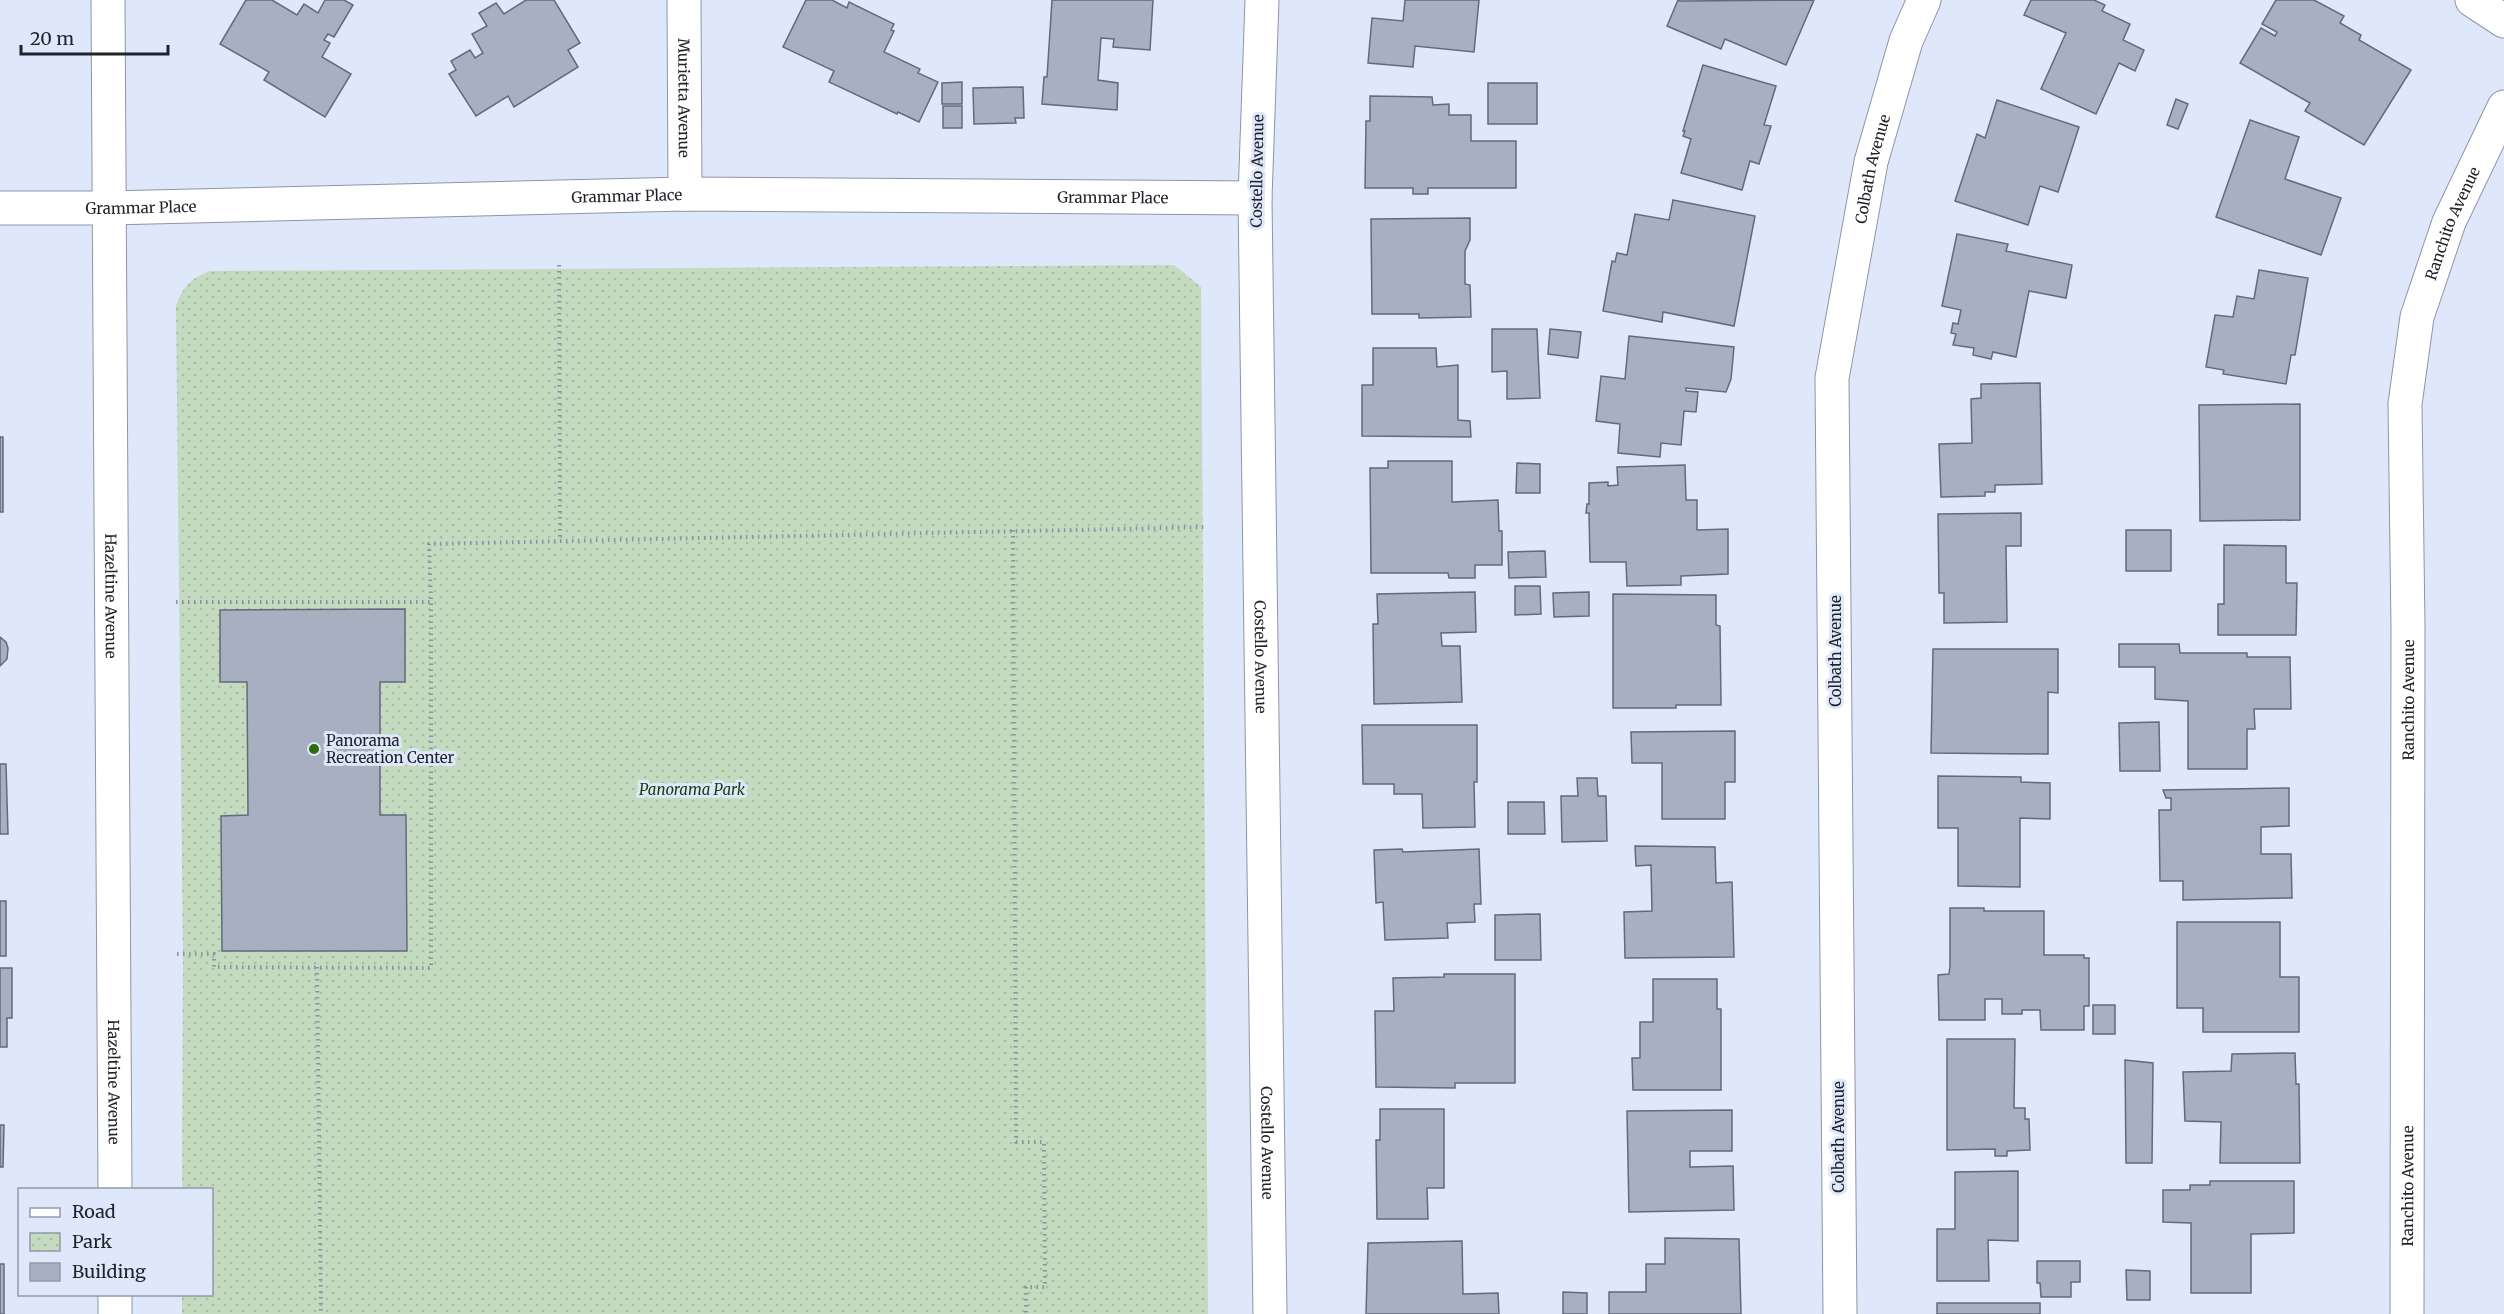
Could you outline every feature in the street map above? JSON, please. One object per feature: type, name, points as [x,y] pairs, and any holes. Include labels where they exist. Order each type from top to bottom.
[{"type":"street","name":"Hazeltine Avenue","points":[[108,0],[115,1188]]},
{"type":"street","name":"Murietta Avenue","points":[[684,0],[685,194]]},
{"type":"street","name":"Costello Avenue","points":[[1262,0],[1255,198],[1270,1314]]},
{"type":"street","name":"Colbath Avenue","points":[[1840,1314],[1832,378],[1871,162],[1905,41],[1924,0]]},
{"type":"street","points":[[2472,0],[2504,21]]},
{"type":"street","name":"Ranchito Avenue","points":[[2407,1314],[2408,627],[2405,404],[2417,317],[2445,232],[2504,107]]},
{"type":"street","name":"Grammar Place","points":[[0,208],[109,208],[685,194],[1255,198]]},
{"type":"street","points":[[115,1296],[115,1314]]},
{"type":"path","points":[[559,265],[560,540]]},
{"type":"path","points":[[177,954],[214,954],[214,967],[431,968],[429,544],[1207,527]]},
{"type":"path","points":[[1013,530],[1016,1142],[1044,1142],[1045,1287],[1026,1287],[1026,1314]]},
{"type":"path","points":[[176,602],[431,602]]},
{"type":"path","points":[[317,968],[321,1314]]},
{"type":"green space","name":"Panorama Park","points":[[1174,265],[1201,287],[1208,1314],[182,1314],[182,1296],[213,1296],[213,1188],[182,1188],[183,959],[176,306],[188,284],[198,276],[210,271]]},
{"type":"building","points":[[246,0],[272,0],[297,15],[304,4],[318,13],[325,0],[344,0],[353,5],[334,37],[328,34],[324,40],[330,43],[322,57],[351,74],[325,117],[264,80],[269,72],[220,44]]},
{"type":"building","points":[[526,0],[554,0],[580,43],[568,50],[578,67],[514,107],[508,96],[476,116],[449,74],[456,70],[451,61],[470,50],[475,58],[483,53],[472,34],[487,26],[479,13],[496,3],[504,14]]},
{"type":"building","points":[[806,0],[832,0],[847,8],[849,2],[894,24],[891,30],[894,31],[884,52],[920,69],[918,73],[938,82],[919,122],[829,82],[834,71],[783,47]]},
{"type":"building","points":[[1052,0],[1153,0],[1150,50],[1113,47],[1114,39],[1101,38],[1098,80],[1118,83],[1117,110],[1042,104],[1044,77],[1047,77]]},
{"type":"building","points":[[1405,0],[1479,0],[1474,52],[1415,46],[1413,67],[1368,63],[1372,18],[1403,21]]},
{"type":"building","points":[[1678,0],[1814,0],[1786,65],[1725,39],[1721,49],[1667,26]]},
{"type":"building","points":[[2031,0],[2094,0],[2105,5],[2102,11],[2130,24],[2123,40],[2144,50],[2135,71],[2119,63],[2096,114],[2041,89],[2066,33],[2024,15]]},
{"type":"building","points":[[2276,0],[2314,0],[2344,16],[2340,23],[2361,35],[2359,40],[2411,70],[2364,145],[2305,111],[2310,103],[2240,63],[2261,28],[2275,36],[2277,32],[2262,24]]},
{"type":"building","points":[[1703,65],[1776,86],[1764,125],[1771,126],[1759,164],[1750,161],[1742,190],[1681,173],[1691,139],[1683,136],[1685,131],[1683,131]]},
{"type":"building","points":[[962,82],[962,104],[942,104],[942,83]]},
{"type":"building","points":[[1488,83],[1537,83],[1537,124],[1488,124]]},
{"type":"building","points":[[1023,87],[1024,118],[1015,118],[1016,123],[974,124],[973,88]]},
{"type":"building","points":[[1370,96],[1432,97],[1433,105],[1449,104],[1449,115],[1471,115],[1471,141],[1516,141],[1516,188],[1428,188],[1428,194],[1413,194],[1413,188],[1365,188],[1366,121],[1370,121]]},
{"type":"building","points":[[2176,99],[2188,104],[2178,129],[2167,125]]},
{"type":"building","points":[[1997,100],[2079,127],[2058,192],[2040,186],[2028,225],[1955,201],[1977,134],[1985,138]]},
{"type":"building","points":[[943,106],[962,106],[962,128],[943,128]]},
{"type":"building","points":[[2250,120],[2299,137],[2285,179],[2341,198],[2321,255],[2216,217]]},
{"type":"building","points":[[1673,200],[1755,216],[1734,326],[1663,312],[1662,322],[1603,311],[1612,261],[1615,262],[1617,253],[1627,255],[1635,214],[1669,220]]},
{"type":"building","points":[[1470,218],[1470,240],[1465,251],[1465,284],[1470,285],[1471,317],[1419,318],[1419,314],[1372,314],[1371,219]]},
{"type":"building","points":[[1957,234],[2008,244],[2006,251],[2072,265],[2066,298],[2029,291],[2016,357],[1993,352],[1991,359],[1973,355],[1974,348],[1953,345],[1956,334],[1951,333],[1953,323],[1958,324],[1961,310],[1942,306]]},
{"type":"building","points":[[2259,270],[2308,278],[2295,355],[2291,355],[2286,384],[2223,374],[2224,370],[2206,367],[2215,315],[2233,317],[2237,296],[2254,299]]},
{"type":"building","points":[[1492,329],[1537,329],[1540,398],[1507,399],[1507,371],[1492,372]]},
{"type":"building","points":[[1550,329],[1581,332],[1578,358],[1548,354]]},
{"type":"building","points":[[1629,336],[1734,347],[1731,379],[1726,392],[1686,388],[1686,391],[1698,392],[1696,412],[1684,411],[1681,445],[1661,443],[1660,457],[1618,453],[1620,424],[1596,421],[1601,376],[1625,379]]},
{"type":"building","points":[[1373,348],[1436,348],[1437,367],[1458,365],[1458,420],[1470,421],[1471,437],[1362,436],[1362,385],[1373,385]]},
{"type":"building","points":[[2040,383],[2042,484],[1995,485],[1995,492],[1985,492],[1985,496],[1941,497],[1939,444],[1972,443],[1971,399],[1981,398],[1981,384]]},
{"type":"building","points":[[2300,404],[2300,520],[2200,521],[2199,405]]},
{"type":"building","points":[[0,437],[3,437],[3,512],[0,512]]},
{"type":"building","points":[[1388,461],[1452,461],[1452,502],[1498,500],[1499,531],[1502,531],[1502,565],[1475,565],[1475,578],[1449,578],[1448,573],[1371,573],[1370,468],[1388,468]]},
{"type":"building","points":[[1517,463],[1540,464],[1540,493],[1516,493]]},
{"type":"building","points":[[1685,465],[1686,500],[1697,500],[1697,530],[1728,529],[1728,574],[1681,576],[1681,585],[1627,586],[1626,562],[1590,562],[1589,513],[1586,513],[1587,504],[1589,504],[1589,483],[1608,482],[1608,486],[1618,485],[1617,467]]},
{"type":"building","points":[[2021,513],[2021,546],[2006,546],[2007,622],[1944,623],[1944,593],[1939,593],[1938,514]]},
{"type":"building","points":[[2126,530],[2171,530],[2171,571],[2126,571]]},
{"type":"building","points":[[2224,545],[2286,546],[2286,583],[2297,583],[2296,635],[2218,635],[2218,604],[2224,604]]},
{"type":"building","points":[[1545,551],[1546,577],[1509,578],[1508,552]]},
{"type":"building","points":[[1515,586],[1540,586],[1541,614],[1515,615]]},
{"type":"building","points":[[1475,592],[1476,632],[1441,633],[1442,646],[1460,646],[1462,702],[1374,704],[1373,624],[1378,624],[1377,594]]},
{"type":"building","points":[[1589,592],[1589,616],[1554,617],[1553,593]]},
{"type":"building","points":[[1613,594],[1716,595],[1716,625],[1720,626],[1721,705],[1613,708]]},
{"type":"building","name":"Panorama Recreation Center","points":[[405,609],[405,682],[380,682],[380,815],[406,815],[407,951],[222,951],[221,816],[248,815],[247,682],[220,682],[220,610]]},
{"type":"building","points":[[0,637],[6,642],[8,648],[7,659],[0,666]]},
{"type":"building","points":[[2119,644],[2179,644],[2180,653],[2247,653],[2247,657],[2290,657],[2291,709],[2254,709],[2255,729],[2247,729],[2247,769],[2188,769],[2188,701],[2155,699],[2155,667],[2119,667]]},
{"type":"building","points":[[1933,649],[2058,649],[2058,693],[2048,692],[2048,754],[1931,753]]},
{"type":"building","points":[[2159,722],[2160,771],[2120,771],[2119,723]]},
{"type":"building","points":[[1362,725],[1477,725],[1477,782],[1474,782],[1475,827],[1423,828],[1422,794],[1394,794],[1394,784],[1363,784]]},
{"type":"building","points":[[1735,731],[1735,782],[1725,782],[1725,819],[1662,819],[1662,763],[1632,763],[1631,732]]},
{"type":"building","points":[[0,764],[6,764],[8,834],[0,834]]},
{"type":"building","points":[[1938,776],[2021,777],[2021,782],[2050,783],[2050,819],[2020,818],[2020,887],[1958,886],[1958,828],[1938,828]]},
{"type":"building","points":[[1577,778],[1597,778],[1598,796],[1606,796],[1607,841],[1562,842],[1561,796],[1578,796]]},
{"type":"building","points":[[2289,788],[2289,826],[2261,827],[2261,854],[2291,854],[2292,898],[2183,900],[2183,881],[2160,881],[2159,810],[2171,810],[2171,798],[2166,798],[2163,790]]},
{"type":"building","points":[[1508,802],[1544,802],[1545,834],[1508,834]]},
{"type":"building","points":[[1635,846],[1715,847],[1716,883],[1732,882],[1734,957],[1625,958],[1624,912],[1652,911],[1651,865],[1636,866]]},
{"type":"building","points":[[1402,849],[1403,852],[1479,849],[1481,904],[1474,904],[1475,922],[1447,923],[1448,938],[1385,940],[1383,902],[1376,903],[1374,850]]},
{"type":"building","points":[[0,901],[6,901],[6,956],[0,956]]},
{"type":"building","points":[[1950,908],[1984,908],[1984,911],[2044,911],[2044,955],[2084,955],[2084,958],[2089,958],[2089,1006],[2084,1006],[2084,1030],[2041,1030],[2040,1010],[2022,1010],[2022,1014],[2002,1014],[2002,999],[1985,999],[1985,1020],[1939,1020],[1938,975],[1949,974],[1950,966]]},
{"type":"building","points":[[1540,914],[1541,960],[1495,960],[1495,915]]},
{"type":"building","points":[[2177,922],[2280,922],[2280,977],[2299,977],[2299,1032],[2203,1032],[2203,1008],[2177,1008]]},
{"type":"building","points":[[0,968],[12,968],[12,1018],[7,1018],[7,1047],[0,1047]]},
{"type":"building","points":[[1444,974],[1515,974],[1515,1083],[1455,1083],[1455,1088],[1376,1087],[1375,1011],[1394,1011],[1393,978],[1444,977]]},
{"type":"building","points":[[1653,979],[1717,979],[1717,1009],[1721,1009],[1721,1090],[1633,1090],[1632,1058],[1640,1058],[1640,1022],[1653,1022]]},
{"type":"building","points":[[2093,1005],[2115,1005],[2115,1034],[2093,1034]]},
{"type":"building","points":[[1947,1039],[2015,1039],[2014,1108],[2025,1108],[2025,1119],[2029,1119],[2030,1150],[2007,1151],[2007,1156],[1995,1156],[1995,1149],[1947,1150]]},
{"type":"building","points":[[2295,1053],[2296,1084],[2299,1084],[2300,1163],[2220,1163],[2221,1122],[2185,1121],[2183,1072],[2231,1071],[2232,1054]]},
{"type":"building","points":[[2125,1060],[2153,1063],[2152,1163],[2126,1163]]},
{"type":"building","points":[[1380,1109],[1444,1109],[1444,1188],[1427,1188],[1428,1219],[1377,1219],[1376,1140],[1380,1140]]},
{"type":"building","points":[[1732,1110],[1732,1151],[1690,1151],[1690,1167],[1733,1166],[1734,1210],[1629,1212],[1627,1111]]},
{"type":"building","points":[[0,1125],[4,1125],[3,1167],[0,1167]]},
{"type":"building","points":[[2018,1171],[2018,1241],[1988,1240],[1989,1281],[1937,1281],[1937,1229],[1955,1229],[1955,1172]]},
{"type":"building","points":[[2210,1181],[2294,1181],[2294,1233],[2251,1234],[2251,1293],[2191,1293],[2191,1223],[2163,1222],[2163,1190],[2190,1190],[2190,1185],[2210,1185]]},
{"type":"building","points":[[1665,1238],[1739,1239],[1741,1314],[1609,1314],[1609,1292],[1646,1292],[1646,1264],[1665,1264]]},
{"type":"building","points":[[1462,1241],[1463,1294],[1498,1293],[1499,1314],[1366,1314],[1368,1243]]},
{"type":"building","points":[[2037,1261],[2080,1261],[2080,1282],[2071,1282],[2071,1297],[2041,1297],[2040,1283],[2037,1283]]},
{"type":"building","points":[[0,1264],[4,1264],[4,1314],[0,1314]]},
{"type":"building","points":[[2126,1270],[2150,1271],[2150,1300],[2127,1300]]},
{"type":"building","points":[[1563,1292],[1587,1293],[1587,1314],[1563,1314]]},
{"type":"building","points":[[1937,1303],[2040,1303],[2040,1314],[1937,1314]]},
{"type":"place","name":"Panorama Recreation Center","points":[[314,749]]}]
